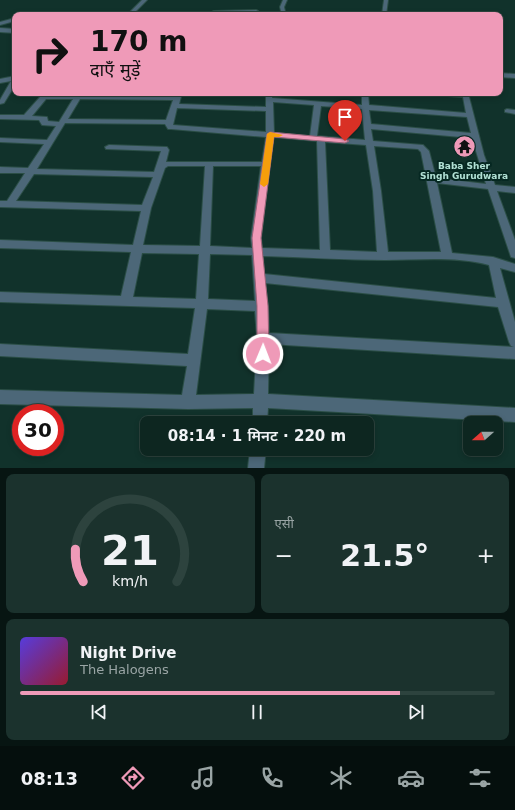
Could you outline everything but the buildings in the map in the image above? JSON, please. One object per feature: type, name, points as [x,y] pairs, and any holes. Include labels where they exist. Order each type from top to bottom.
[{"type":"street","points":[[132,12],[145,0]]},
{"type":"street","points":[[283,12],[282,7],[285,0]]},
{"type":"street","points":[[384,12],[386,0]]},
{"type":"street","points":[[214,12],[256,11]]},
{"type":"street","points":[[0,24],[12,20]]},
{"type":"street","points":[[0,30],[12,31]]},
{"type":"street","points":[[503,75],[515,76]]},
{"type":"street","points":[[0,81],[12,79]]},
{"type":"street","points":[[2,102],[12,84]]},
{"type":"street","points":[[27,117],[43,96]]},
{"type":"street","points":[[61,96],[177,99],[270,109]]},
{"type":"street","points":[[261,416],[263,338],[262,306],[256,238],[268,164],[270,134],[269,96],[318,103],[470,115]]},
{"type":"street","points":[[365,96],[367,126],[377,191],[383,256]]},
{"type":"street","points":[[465,96],[475,136],[515,254]]},
{"type":"street","points":[[10,204],[78,97]]},
{"type":"street","points":[[169,122],[177,99]]},
{"type":"street","points":[[318,103],[317,139],[325,254]]},
{"type":"street","points":[[507,111],[515,112]]},
{"type":"street","points":[[0,117],[42,118],[45,123],[169,122]]},
{"type":"street","points":[[169,122],[169,125],[174,127],[270,134],[417,147],[423,149],[432,180],[447,256]]},
{"type":"street","points":[[367,126],[475,136]]},
{"type":"street","points":[[0,140],[49,142]]},
{"type":"street","points":[[109,147],[164,148],[165,150],[146,208],[126,301]]},
{"type":"street","points":[[0,170],[159,170],[168,164],[268,164]]},
{"type":"street","points":[[188,402],[202,304],[206,250],[209,164]]},
{"type":"street","points":[[432,180],[515,190]]},
{"type":"street","points":[[0,204],[146,208]]},
{"type":"street","points":[[0,244],[138,250],[206,250],[383,256],[447,256],[493,261],[515,268]]},
{"type":"street","points":[[493,261],[503,303],[515,342]]},
{"type":"street","points":[[259,278],[503,303]]},
{"type":"street","points":[[0,297],[262,306]]},
{"type":"street","points":[[263,338],[515,353]]},
{"type":"street","points":[[0,350],[194,360]]},
{"type":"street","points":[[0,397],[188,402],[262,401],[515,415]]},
{"type":"street","points":[[256,468],[257,456]]},
{"type":"slow traffic","points":[[264,184],[268,164],[270,134],[279,135]]},
{"type":"place","name":"Baba Sher Singh Gurudwara","points":[[464,147]]},
{"type":"route","points":[[263,354],[262,306],[256,238],[268,164],[270,134],[345,141]]}]
